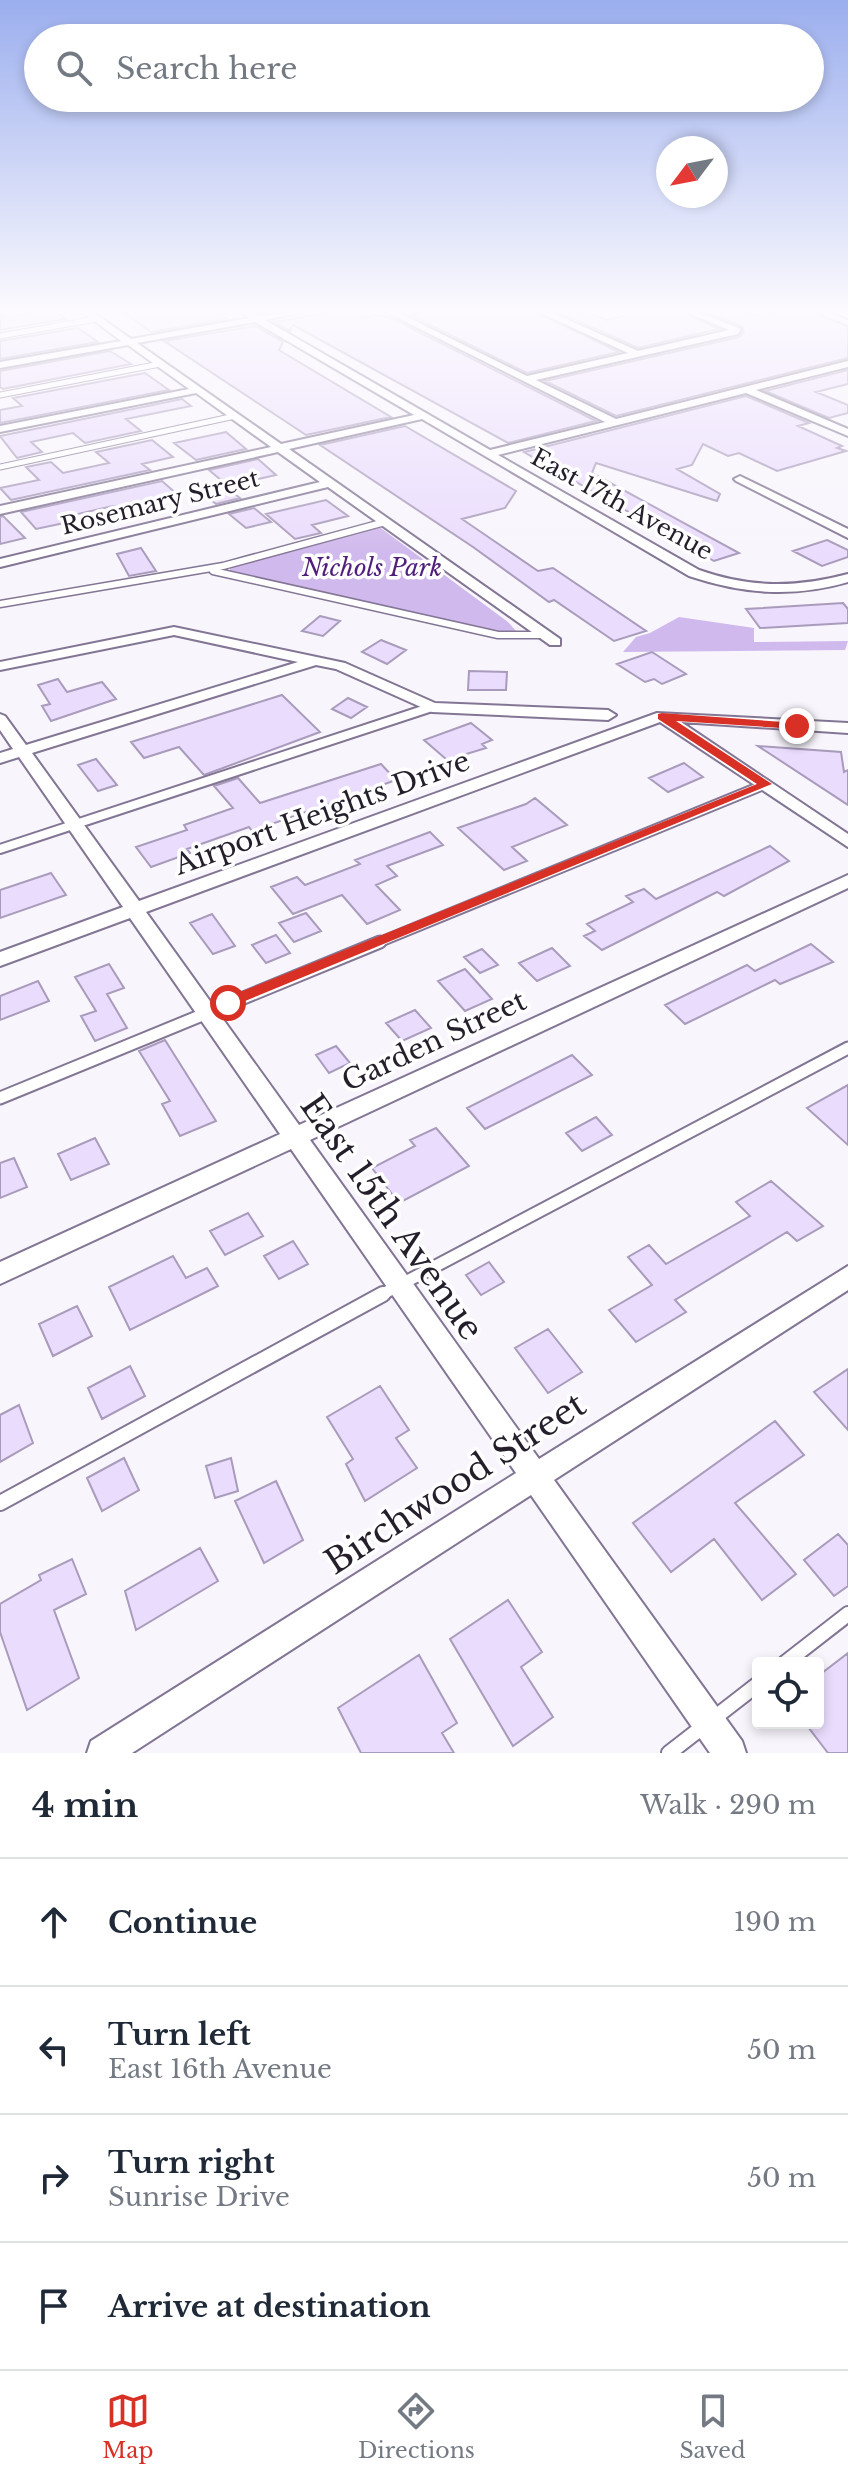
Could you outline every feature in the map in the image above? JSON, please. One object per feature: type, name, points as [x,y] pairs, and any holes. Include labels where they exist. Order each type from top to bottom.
[{"type":"street","points":[[0,429],[188,392]]},
{"type":"street","points":[[200,392],[550,638]]},
{"type":"street","name":"East 17th Avenue","points":[[382,392],[694,573],[728,585],[782,592],[848,578]]},
{"type":"street","points":[[552,392],[614,422]]},
{"type":"street","points":[[488,454],[740,392]]},
{"type":"street","points":[[752,392],[848,433]]},
{"type":"street","points":[[0,510],[423,416]]},
{"type":"street","points":[[740,479],[848,534]]},
{"type":"street","name":"Rosemary Street","points":[[0,563],[330,483]]},
{"type":"street","points":[[0,666],[174,631],[340,666],[432,707],[608,715]]},
{"type":"street","points":[[11,755],[316,660]]},
{"type":"street","points":[[662,716],[848,728]]},
{"type":"street","points":[[662,716],[848,842]]},
{"type":"street","name":"Airport Heights Drive","points":[[0,959],[662,716]]},
{"type":"street","name":"East 15th Avenue","points":[[0,719],[11,755],[73,825],[730,1753]]},
{"type":"street","name":"Garden Street","points":[[0,1273],[848,881]]},
{"type":"street","name":"Birchwood Street","points":[[103,1753],[848,1277]]},
{"type":"lane","points":[[0,467],[235,416]]},
{"type":"lane","points":[[0,604],[198,570],[385,522]]},
{"type":"lane","points":[[198,570],[255,578],[498,635],[550,638]]},
{"type":"lane","points":[[0,849],[432,707]]},
{"type":"lane","points":[[0,1098],[766,784]]},
{"type":"lane","points":[[0,1503],[398,1285],[848,1048]]},
{"type":"lane","points":[[793,1657],[848,1614]]},
{"type":"lane","points":[[669,1753],[752,1689]]},
{"type":"green space","name":"Nichols Park","points":[[378,526],[508,622],[517,632],[494,634],[229,571],[233,564]]},
{"type":"green space","points":[[679,617],[754,628],[754,642],[848,641],[845,650],[623,652],[636,637]]},
{"type":"building","points":[[46,392],[160,392],[0,423],[0,410],[22,406],[13,398]]},
{"type":"building","points":[[241,392],[349,392],[391,417],[306,435]]},
{"type":"building","points":[[415,392],[538,392],[596,421],[508,443]]},
{"type":"building","points":[[567,392],[713,392],[616,416]]},
{"type":"building","points":[[767,392],[817,392],[848,405],[848,413],[829,418]]},
{"type":"building","points":[[746,396],[809,423],[798,426],[842,446],[837,448],[846,451],[777,471],[739,453],[728,456],[703,444],[692,465],[677,469],[720,494],[717,501],[596,463],[592,473],[739,553],[714,561],[524,452]]},
{"type":"building","points":[[182,399],[191,406],[126,419],[141,431],[85,443],[73,433],[31,442],[42,452],[17,458],[0,436]]},
{"type":"building","points":[[405,426],[516,491],[505,508],[462,519],[538,571],[553,568],[646,631],[614,641],[554,600],[549,602],[320,445]]},
{"type":"building","points":[[226,432],[246,449],[196,460],[174,443]]},
{"type":"building","points":[[152,440],[173,457],[142,464],[150,470],[11,500],[0,488],[39,480],[26,467],[51,462],[63,473],[109,463],[96,452]]},
{"type":"building","points":[[258,459],[276,475],[228,486],[209,470]]},
{"type":"building","points":[[162,481],[179,496],[125,510],[113,506],[60,518],[64,523],[36,529],[21,512]]},
{"type":"building","points":[[221,484],[240,498],[216,504],[197,489]]},
{"type":"building","points":[[326,500],[348,516],[312,525],[321,533],[295,539],[266,514]]},
{"type":"building","points":[[254,508],[271,522],[246,528],[229,514]]},
{"type":"building","points":[[3,516],[25,538],[0,544],[0,517]]},
{"type":"building","points":[[827,540],[848,550],[848,557],[822,566],[793,551]]},
{"type":"building","points":[[141,548],[156,571],[129,576],[117,554]]},
{"type":"building","points":[[843,603],[848,609],[848,623],[760,628],[746,609]]},
{"type":"building","points":[[320,616],[340,621],[323,636],[302,631]]},
{"type":"building","points":[[381,640],[406,650],[387,664],[362,652]]},
{"type":"building","points":[[652,652],[686,674],[662,684],[654,679],[645,682],[617,664]]},
{"type":"building","points":[[469,671],[507,672],[506,690],[468,690]]},
{"type":"building","points":[[58,679],[67,692],[102,682],[116,699],[51,721],[42,706],[50,704],[38,685]]},
{"type":"building","points":[[282,695],[320,732],[204,775],[179,747],[144,758],[131,742]]},
{"type":"building","points":[[348,698],[367,707],[351,718],[332,709]]},
{"type":"building","points":[[471,723],[492,740],[482,744],[486,748],[447,760],[424,740]]},
{"type":"building","points":[[758,746],[841,752],[844,772],[848,770],[848,805]]},
{"type":"building","points":[[96,759],[117,785],[98,791],[78,765]]},
{"type":"building","points":[[684,763],[703,777],[668,792],[649,778]]},
{"type":"building","points":[[381,764],[396,780],[252,831],[249,827],[187,849],[190,853],[151,867],[136,847],[187,830],[184,825],[233,808],[214,786],[238,778],[260,803]]},
{"type":"building","points":[[535,798],[567,825],[512,847],[527,861],[504,870],[458,828],[526,804]]},
{"type":"building","points":[[430,832],[443,845],[387,866],[397,876],[376,885],[400,910],[367,924],[342,895],[293,914],[271,887],[297,877],[305,885],[360,864],[355,860]]},
{"type":"building","points":[[770,846],[789,861],[724,896],[717,892],[602,950],[584,936],[595,931],[587,924],[633,902],[626,896],[644,889],[656,899]]},
{"type":"building","points":[[51,873],[66,895],[0,918],[0,890]]},
{"type":"building","points":[[306,913],[321,931],[294,942],[279,923]]},
{"type":"building","points":[[212,914],[235,946],[213,954],[190,923]]},
{"type":"building","points":[[276,935],[290,953],[266,963],[252,945]]},
{"type":"building","points":[[811,944],[833,962],[780,984],[775,980],[685,1024],[665,1005],[747,965],[755,971]]},
{"type":"building","points":[[552,948],[570,966],[537,981],[519,963]]},
{"type":"building","points":[[482,949],[498,965],[480,973],[464,957]]},
{"type":"building","points":[[109,964],[124,988],[107,994],[127,1028],[95,1041],[81,1016],[96,1011],[75,977]]},
{"type":"building","points":[[465,969],[492,999],[465,1011],[438,981]]},
{"type":"building","points":[[38,981],[49,1001],[0,1020],[0,996]]},
{"type":"building","points":[[415,1010],[431,1028],[402,1041],[386,1023]]},
{"type":"building","points":[[165,1040],[216,1121],[180,1136],[162,1104],[170,1101],[139,1051]]},
{"type":"building","points":[[336,1046],[350,1063],[329,1073],[316,1055]]},
{"type":"building","points":[[572,1055],[592,1075],[485,1129],[467,1108]]},
{"type":"building","points":[[848,1085],[848,1145],[807,1108]]},
{"type":"building","points":[[596,1117],[612,1135],[582,1151],[566,1133]]},
{"type":"building","points":[[436,1128],[469,1166],[399,1203],[372,1168],[415,1146],[410,1140]]},
{"type":"building","points":[[95,1138],[109,1164],[71,1180],[58,1154]]},
{"type":"building","points":[[14,1158],[27,1187],[0,1198],[0,1163]]},
{"type":"building","points":[[771,1181],[823,1226],[797,1241],[787,1232],[675,1300],[686,1312],[636,1342],[609,1310],[652,1285],[628,1257],[649,1245],[666,1264],[750,1216],[736,1202]]},
{"type":"building","points":[[248,1213],[263,1236],[225,1255],[210,1231]]},
{"type":"building","points":[[293,1241],[308,1264],[279,1279],[264,1256]]},
{"type":"building","points":[[173,1256],[186,1278],[207,1268],[218,1286],[130,1330],[109,1287]]},
{"type":"building","points":[[489,1262],[504,1282],[481,1295],[466,1275]]},
{"type":"building","points":[[77,1306],[92,1336],[53,1356],[39,1324]]},
{"type":"building","points":[[548,1329],[582,1372],[548,1393],[515,1348]]},
{"type":"building","points":[[130,1366],[145,1396],[102,1419],[88,1388]]},
{"type":"building","points":[[848,1369],[848,1430],[814,1392]]},
{"type":"building","points":[[380,1386],[409,1430],[396,1438],[417,1468],[365,1501],[346,1464],[353,1459],[327,1417]]},
{"type":"building","points":[[19,1405],[33,1443],[0,1462],[0,1415]]},
{"type":"building","points":[[775,1421],[804,1455],[735,1503],[796,1574],[762,1600],[714,1539],[671,1572],[633,1523]]},
{"type":"building","points":[[124,1458],[139,1490],[102,1511],[87,1478]]},
{"type":"building","points":[[231,1458],[238,1491],[215,1498],[206,1466]]},
{"type":"building","points":[[276,1481],[303,1540],[264,1563],[235,1501]]},
{"type":"building","points":[[838,1534],[848,1545],[848,1586],[834,1596],[804,1560]]},
{"type":"building","points":[[200,1548],[218,1581],[136,1630],[125,1591]]},
{"type":"building","points":[[72,1559],[86,1594],[54,1610],[79,1678],[27,1710],[0,1632],[0,1604],[41,1580],[39,1575]]},
{"type":"building","points":[[508,1600],[542,1652],[521,1667],[553,1717],[513,1746],[450,1639]]},
{"type":"building","points":[[848,1653],[848,1753],[828,1753],[810,1729],[824,1729],[824,1671]]},
{"type":"building","points":[[419,1655],[457,1723],[442,1733],[454,1753],[361,1753],[338,1708]]},
{"type":"route","points":[[228,1003],[766,784],[662,716],[797,726]]}]
